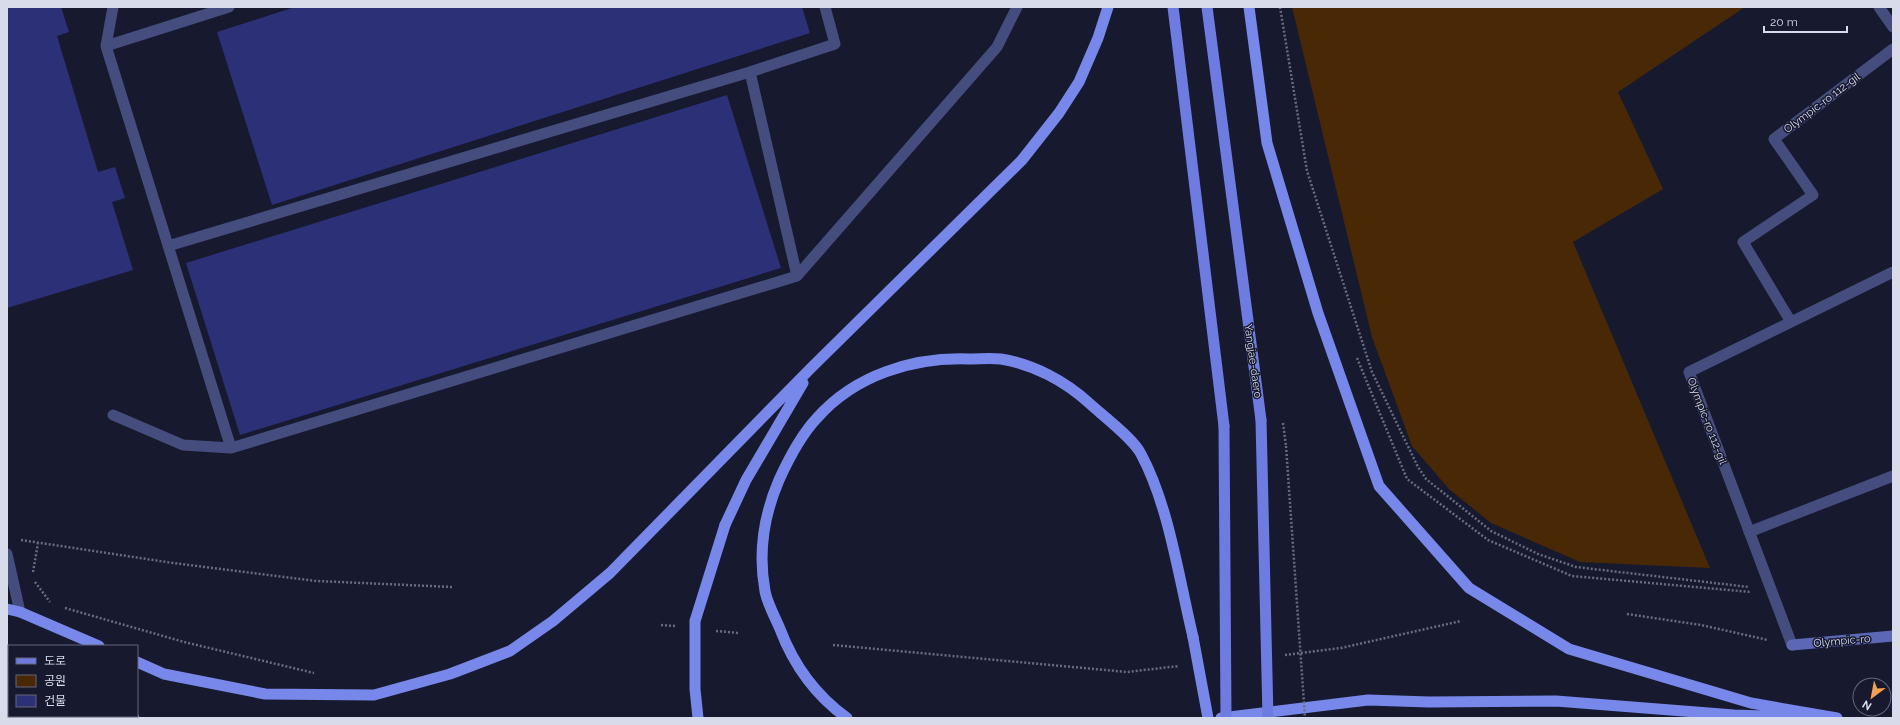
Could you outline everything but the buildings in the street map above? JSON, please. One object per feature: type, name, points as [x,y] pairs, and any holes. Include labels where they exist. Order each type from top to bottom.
[{"type":"highway","points":[[138,662],[164,674],[265,694],[374,695],[450,674],[510,651],[553,621],[610,573],[811,368],[1022,160],[1059,113],[1079,82],[1098,38],[1108,7]]},
{"type":"highway","points":[[1249,7],[1267,143],[1318,313],[1379,486],[1469,588],[1569,649],[1750,703],[1837,718]]},
{"type":"highway","points":[[847,718],[836,710],[808,683],[785,643],[765,592],[762,559],[764,520],[776,487],[790,456],[817,417],[849,390],[882,373],[917,362],[958,358],[1001,360],[1038,369],[1075,390],[1141,451],[1162,503],[1193,637],[1208,718]]},
{"type":"highway","points":[[698,718],[695,689],[694,621],[725,524],[746,480],[811,368]]},
{"type":"highway","points":[[7,609],[20,612],[97,645]]},
{"type":"highway","points":[[1220,718],[1368,700],[1429,702],[1556,701],[1734,715],[1822,718]]},
{"type":"main road","points":[[1173,7],[1224,426],[1226,718]]},
{"type":"main road","name":"Yangjae-daero","points":[[1206,7],[1261,420],[1268,718]]},
{"type":"main road","name":"Olympic-ro","points":[[1792,645],[1893,636]]},
{"type":"street","points":[[113,7],[106,46],[231,448]]},
{"type":"street","points":[[106,46],[229,7]]},
{"type":"street","points":[[168,246],[750,72],[835,44],[825,7]]},
{"type":"street","points":[[113,415],[184,445],[231,448],[796,276],[997,47],[1017,7]]},
{"type":"street","points":[[1879,7],[1893,27]]},
{"type":"street","name":"Olympic-ro 112-gil","points":[[1791,322],[1743,242],[1813,194],[1774,139],[1893,49]]},
{"type":"street","points":[[750,72],[796,276]]},
{"type":"street","name":"Olympic-ro 112-gil","points":[[1792,645],[1688,372],[1893,272]]},
{"type":"street","points":[[1749,532],[1893,476]]},
{"type":"street","points":[[7,554],[20,612]]},
{"type":"path","points":[[1280,7],[1308,171],[1372,372],[1426,479],[1492,530],[1538,554],[1576,567],[1737,585],[1772,593]]},
{"type":"path","points":[[1356,356],[1407,479],[1488,540],[1572,576],[1772,593]]},
{"type":"path","points":[[1286,446],[1305,718]]},
{"type":"path","points":[[15,539],[173,563],[317,581],[452,587]]},
{"type":"path","points":[[38,543],[32,578],[51,604]]},
{"type":"path","points":[[58,606],[184,642],[315,673]]},
{"type":"path","points":[[1627,614],[1702,625],[1792,645]]},
{"type":"path","points":[[1278,656],[1341,648],[1460,621]]},
{"type":"path","points":[[833,645],[1127,672],[1183,666]]},
{"type":"green space","points":[[1292,7],[1745,7],[1618,92],[1663,189],[1573,242],[1710,568],[1580,562],[1491,523],[1449,489],[1412,446],[1372,337]]}]
